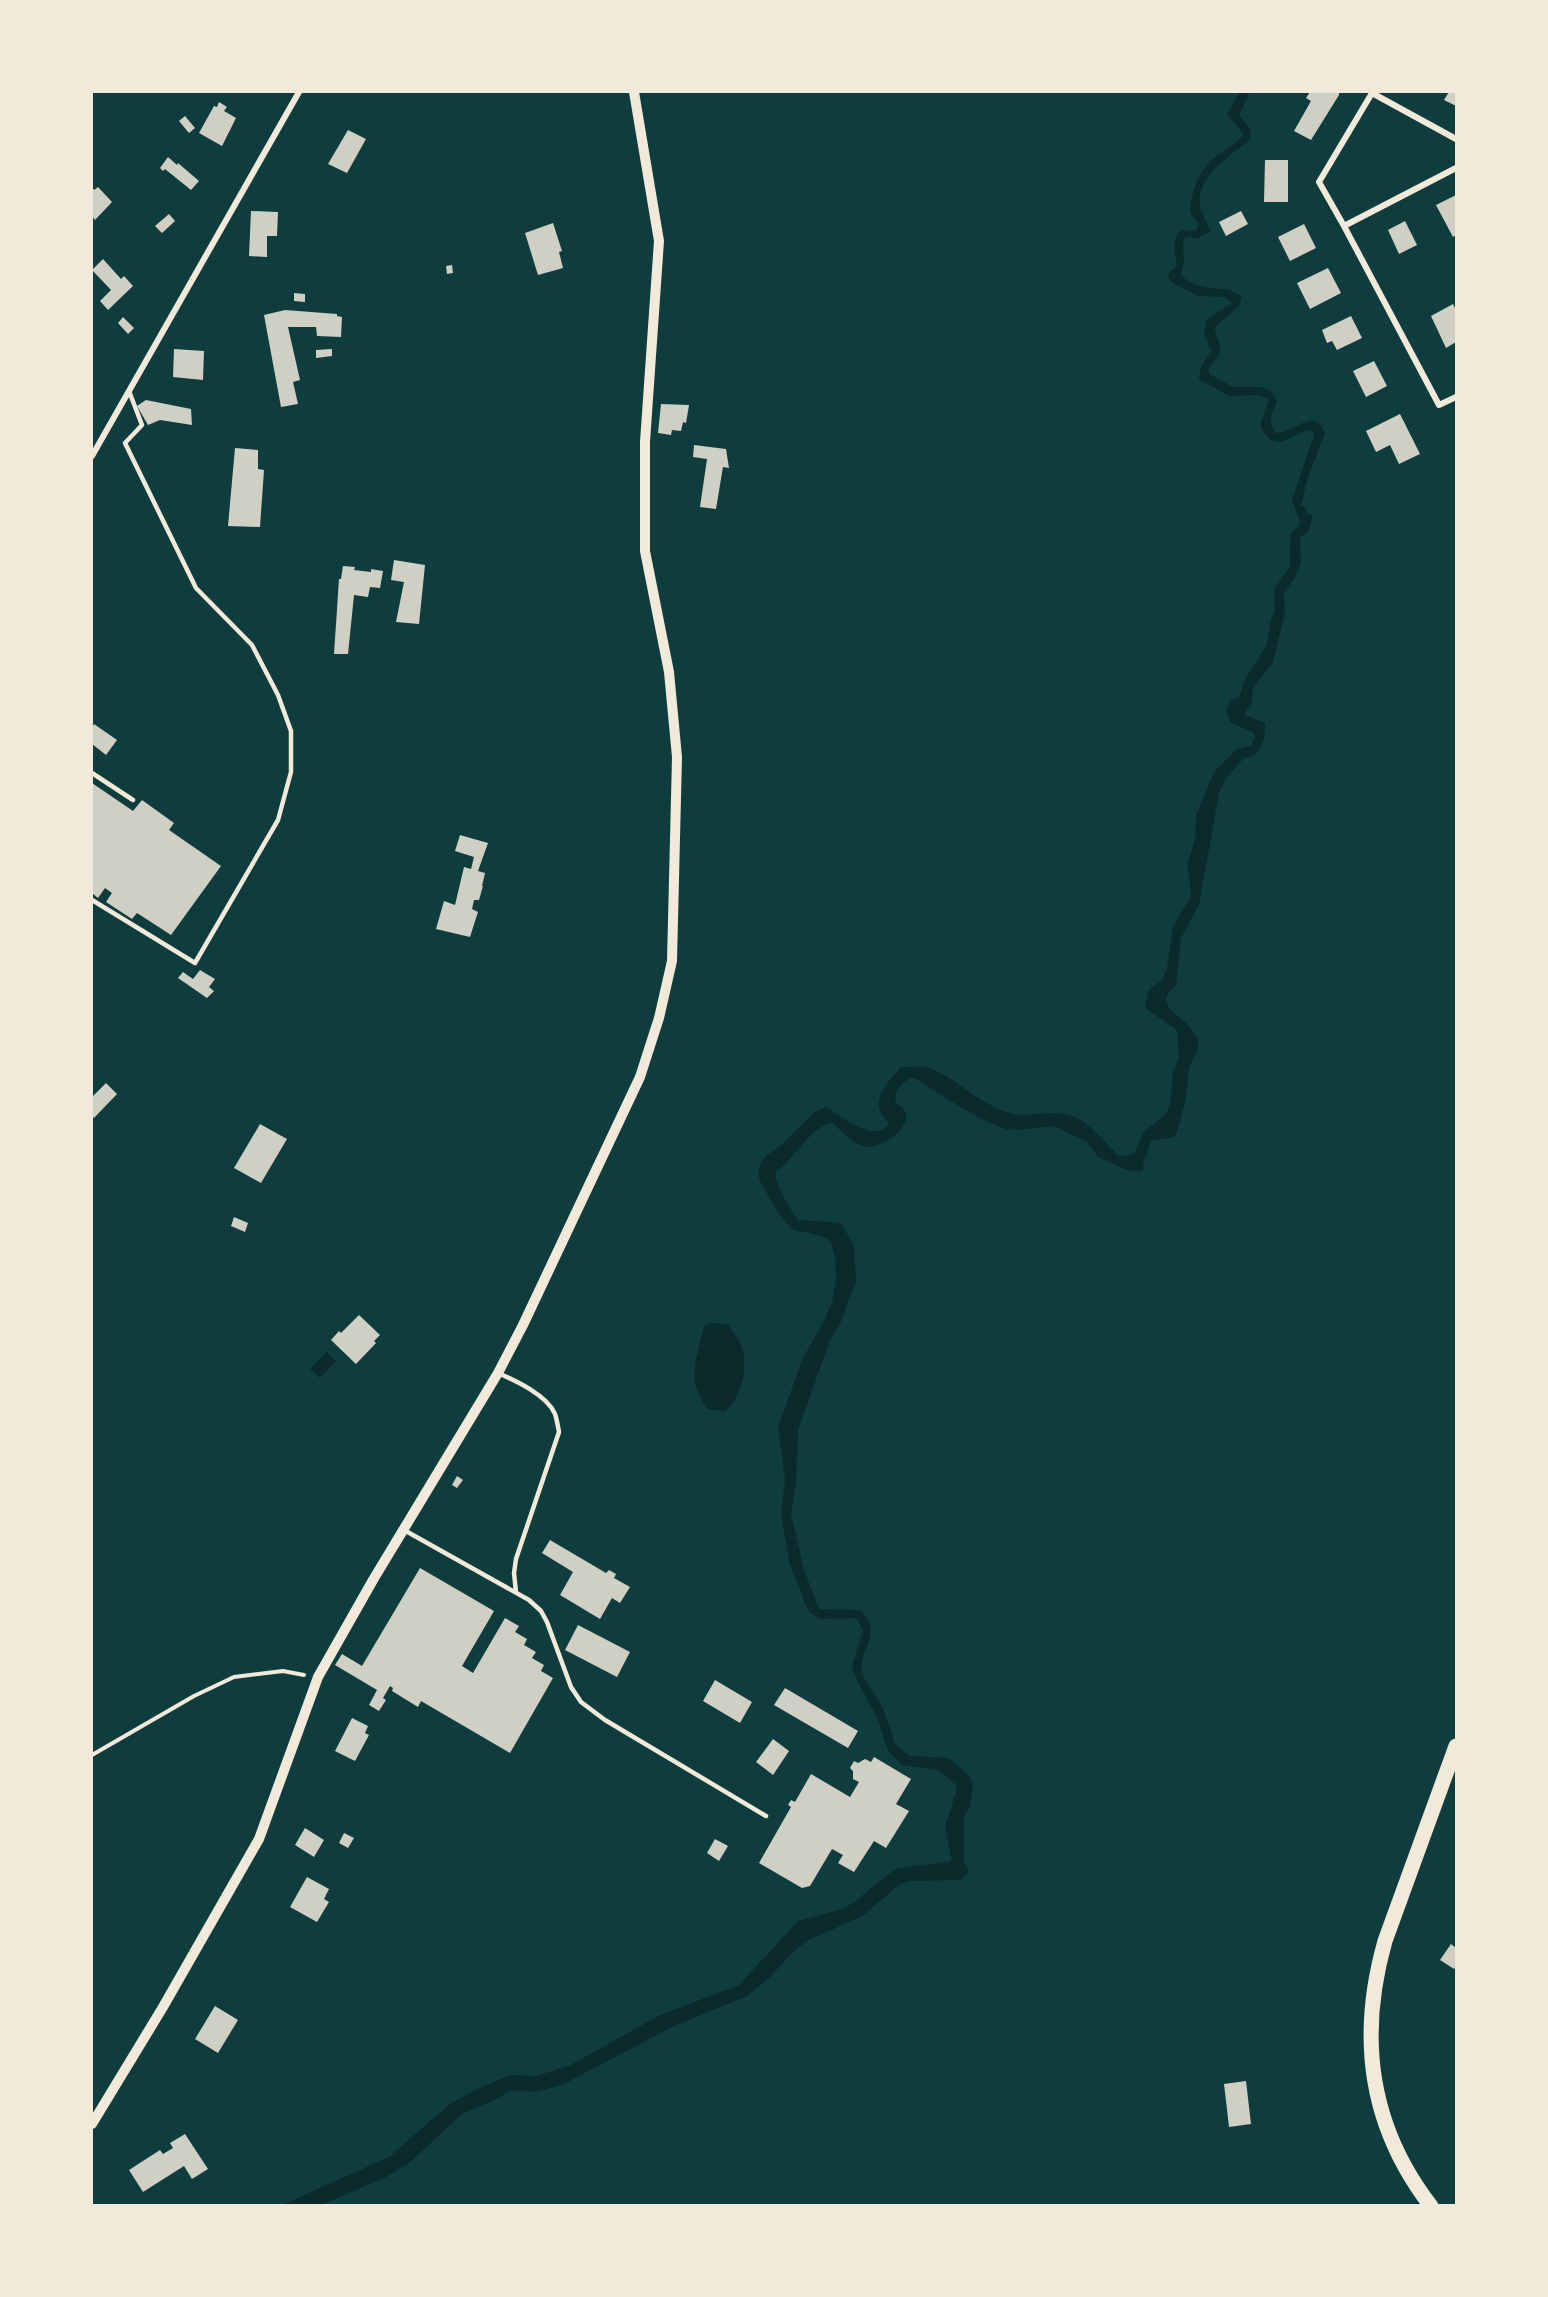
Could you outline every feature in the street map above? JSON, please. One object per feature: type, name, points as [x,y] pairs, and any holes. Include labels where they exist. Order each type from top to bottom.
[{"type":"main road","points":[[1431,2205],[1403,2165],[1380,2110],[1371,2057],[1370,2030],[1376,1972],[1385,1941],[1456,1746]]},
{"type":"street","points":[[92,456],[299,92]]},
{"type":"street","points":[[92,2124],[163,2007],[259,1839],[318,1677],[498,1374],[523,1326],[640,1077],[659,1018],[672,961],[677,757],[669,672],[645,551],[645,442],[659,241],[634,92]]},
{"type":"street","points":[[1456,139],[1372,93],[1319,182],[1439,405],[1456,397]]},
{"type":"street","points":[[1344,226],[1456,168]]},
{"type":"lane","points":[[92,900],[195,963],[278,820],[291,772],[291,731],[278,695],[252,645],[196,588],[125,443],[142,425],[129,390]]},
{"type":"lane","points":[[92,773],[133,800]]},
{"type":"lane","points":[[498,1374],[523,1384],[548,1404],[555,1413],[559,1432],[516,1559],[514,1573],[516,1592]]},
{"type":"lane","points":[[404,1530],[516,1592],[541,1611],[571,1687],[581,1702],[605,1720],[766,1816]]},
{"type":"path","points":[[92,1755],[194,1696],[234,1677],[283,1671],[318,1677]]},
{"type":"water","points":[[1240,92],[1250,92],[1239,115],[1251,130],[1251,138],[1217,166],[1204,183],[1200,205],[1207,227],[1203,227],[1200,238],[1184,239],[1181,275],[1197,285],[1237,293],[1242,298],[1239,306],[1215,327],[1220,352],[1209,367],[1209,374],[1233,387],[1262,387],[1272,392],[1277,403],[1271,421],[1276,433],[1315,421],[1325,433],[1307,480],[1301,505],[1305,507],[1308,514],[1313,515],[1308,532],[1300,538],[1301,563],[1295,578],[1284,592],[1285,612],[1272,664],[1253,687],[1251,706],[1246,710],[1245,715],[1265,723],[1265,734],[1258,751],[1244,758],[1226,778],[1219,793],[1199,905],[1181,938],[1176,985],[1167,995],[1169,1008],[1188,1025],[1198,1039],[1198,1050],[1189,1067],[1186,1099],[1176,1135],[1172,1138],[1151,1140],[1147,1155],[1143,1160],[1144,1169],[1140,1172],[1125,1169],[1098,1157],[1087,1142],[1054,1126],[1019,1130],[1006,1129],[965,1110],[916,1079],[910,1078],[901,1086],[896,1095],[896,1103],[904,1109],[906,1116],[905,1123],[893,1137],[876,1146],[863,1146],[849,1138],[833,1123],[824,1126],[809,1137],[776,1172],[777,1183],[787,1204],[799,1220],[841,1223],[854,1246],[856,1281],[840,1324],[830,1340],[798,1430],[796,1484],[791,1514],[804,1570],[819,1609],[860,1610],[867,1619],[871,1634],[862,1664],[862,1672],[882,1706],[895,1745],[910,1756],[949,1758],[970,1777],[973,1786],[970,1806],[964,1817],[964,1861],[969,1872],[960,1880],[911,1881],[900,1884],[861,1917],[808,1940],[747,1996],[674,2026],[562,2085],[535,2092],[509,2091],[497,2099],[462,2114],[409,2163],[388,2176],[321,2205],[282,2205],[389,2157],[450,2104],[475,2090],[510,2075],[536,2076],[571,2065],[658,2016],[739,1985],[798,1921],[843,1909],[895,1869],[952,1861],[945,1826],[957,1789],[956,1785],[939,1770],[902,1765],[888,1751],[877,1717],[852,1667],[863,1630],[856,1618],[820,1619],[808,1611],[790,1564],[781,1516],[785,1480],[778,1427],[803,1358],[832,1302],[836,1279],[835,1257],[831,1242],[824,1237],[792,1229],[778,1213],[760,1181],[758,1172],[767,1155],[782,1144],[815,1112],[825,1107],[867,1130],[883,1129],[889,1123],[879,1108],[879,1102],[884,1088],[900,1068],[917,1066],[938,1071],[986,1103],[1007,1112],[1026,1115],[1054,1113],[1073,1116],[1092,1129],[1119,1156],[1131,1155],[1136,1150],[1144,1132],[1166,1114],[1170,1105],[1173,1072],[1179,1057],[1177,1030],[1145,1008],[1148,991],[1162,980],[1167,969],[1173,926],[1191,897],[1187,865],[1195,840],[1196,816],[1214,772],[1237,749],[1251,746],[1255,738],[1254,733],[1230,722],[1226,711],[1230,700],[1240,695],[1244,681],[1266,646],[1271,619],[1275,611],[1274,590],[1290,566],[1290,540],[1292,532],[1300,522],[1292,500],[1314,435],[1313,432],[1307,430],[1281,442],[1270,440],[1262,430],[1261,423],[1269,399],[1257,395],[1229,396],[1199,379],[1201,366],[1211,352],[1204,333],[1207,319],[1231,302],[1224,297],[1198,296],[1171,282],[1168,277],[1170,271],[1176,267],[1175,242],[1178,234],[1182,230],[1196,231],[1199,225],[1190,212],[1199,177],[1212,160],[1242,136],[1242,132],[1227,114]]},
{"type":"water","points":[[711,1323],[728,1324],[740,1342],[743,1353],[744,1371],[740,1390],[725,1411],[708,1409],[701,1399],[695,1379],[696,1360],[704,1326]]},
{"type":"water","points":[[327,1352],[336,1361],[320,1378],[310,1369]]},
{"type":"building","points":[[1310,92],[1339,92],[1311,140],[1294,131],[1311,101],[1306,98]]},
{"type":"building","points":[[1449,92],[1456,92],[1456,106],[1444,100]]},
{"type":"building","points":[[219,102],[227,107],[224,111],[236,118],[222,146],[199,133],[214,106],[217,107]]},
{"type":"building","points":[[185,116],[195,128],[189,133],[179,121]]},
{"type":"building","points":[[348,130],[366,139],[347,173],[328,164]]},
{"type":"building","points":[[168,157],[199,181],[191,190],[165,169],[163,171],[160,168]]},
{"type":"building","points":[[1265,160],[1288,160],[1288,202],[1264,202]]},
{"type":"building","points":[[92,187],[94,190],[98,187],[112,202],[95,220],[92,216]]},
{"type":"building","points":[[1456,195],[1456,235],[1453,237],[1436,205]]},
{"type":"building","points":[[251,211],[278,212],[277,236],[267,236],[267,257],[249,256]]},
{"type":"building","points":[[1241,211],[1248,224],[1226,236],[1219,222]]},
{"type":"building","points":[[169,214],[175,221],[162,233],[155,226]]},
{"type":"building","points":[[1405,221],[1417,245],[1399,254],[1388,230]]},
{"type":"building","points":[[553,223],[562,251],[559,252],[563,268],[538,275],[525,233]]},
{"type":"building","points":[[1304,224],[1316,248],[1290,261],[1278,237]]},
{"type":"building","points":[[103,259],[121,279],[124,276],[133,286],[108,310],[100,301],[111,290],[92,270]]},
{"type":"building","points":[[452,265],[453,273],[447,274],[446,266]]},
{"type":"building","points":[[1328,268],[1341,293],[1310,309],[1297,283]]},
{"type":"building","points":[[294,293],[305,294],[305,302],[294,301]]},
{"type":"building","points":[[1453,304],[1456,310],[1456,342],[1446,348],[1431,316]]},
{"type":"building","points":[[285,310],[337,314],[342,317],[341,337],[317,336],[316,327],[288,327],[300,380],[293,382],[298,404],[281,407],[264,315]]},
{"type":"building","points":[[1351,316],[1362,338],[1337,350],[1332,341],[1327,343],[1322,330]]},
{"type":"building","points":[[123,317],[134,328],[128,334],[118,323]]},
{"type":"building","points":[[174,349],[204,351],[203,380],[173,377]]},
{"type":"building","points":[[332,349],[332,356],[316,358],[316,350]]},
{"type":"building","points":[[1374,361],[1387,386],[1366,397],[1353,371]]},
{"type":"building","points":[[146,400],[191,409],[192,425],[160,420],[148,425],[137,406]]},
{"type":"building","points":[[661,404],[689,405],[686,423],[683,422],[681,431],[672,430],[671,435],[658,433]]},
{"type":"building","points":[[1400,414],[1420,454],[1399,464],[1390,445],[1376,452],[1366,431]]},
{"type":"building","points":[[694,445],[726,449],[729,468],[723,467],[716,509],[700,507],[707,459],[693,457]]},
{"type":"building","points":[[235,448],[258,450],[258,469],[264,470],[260,527],[228,526]]},
{"type":"building","points":[[394,560],[425,565],[419,624],[396,622],[404,582],[391,580]]},
{"type":"building","points":[[343,566],[355,567],[354,570],[383,571],[380,588],[370,587],[368,597],[354,595],[348,654],[334,654],[339,579],[341,579]]},
{"type":"building","points":[[94,724],[117,740],[106,755],[92,744]]},
{"type":"building","points":[[92,783],[133,811],[142,800],[174,823],[169,830],[221,866],[171,935],[137,913],[132,919],[106,902],[112,893],[105,888],[98,898],[92,893]]},
{"type":"building","points":[[460,835],[488,843],[478,871],[485,873],[479,900],[474,900],[472,909],[478,912],[470,937],[436,929],[444,901],[455,905],[464,867],[471,869],[474,857],[455,851]]},
{"type":"building","points":[[200,970],[215,979],[209,987],[214,991],[207,998],[178,978],[183,972],[193,979]]},
{"type":"building","points":[[106,1083],[117,1094],[94,1118],[92,1116],[92,1097]]},
{"type":"building","points":[[260,1124],[287,1139],[261,1183],[234,1168]]},
{"type":"building","points":[[234,1217],[248,1223],[245,1232],[231,1226]]},
{"type":"building","points":[[359,1315],[380,1335],[374,1341],[376,1343],[356,1364],[331,1340]]},
{"type":"building","points":[[457,1476],[463,1480],[457,1488],[452,1485]]},
{"type":"building","points":[[550,1540],[606,1573],[609,1570],[616,1574],[614,1578],[630,1587],[620,1603],[612,1598],[600,1619],[560,1595],[573,1572],[542,1553]]},
{"type":"building","points":[[420,1568],[494,1611],[462,1666],[473,1673],[505,1618],[519,1626],[515,1632],[527,1639],[524,1645],[536,1652],[532,1658],[544,1665],[541,1671],[553,1678],[510,1753],[421,1701],[418,1707],[392,1691],[393,1688],[390,1686],[383,1698],[386,1700],[379,1711],[369,1705],[377,1690],[335,1665],[342,1654],[362,1666]]},
{"type":"building","points":[[578,1625],[630,1652],[617,1677],[565,1650]]},
{"type":"building","points":[[715,1680],[752,1702],[740,1723],[703,1701]]},
{"type":"building","points":[[785,1688],[858,1731],[848,1748],[774,1705]]},
{"type":"building","points":[[352,1718],[368,1726],[365,1733],[369,1735],[355,1761],[335,1751]]},
{"type":"building","points":[[773,1739],[789,1751],[773,1775],[756,1762]]},
{"type":"building","points":[[874,1757],[911,1779],[896,1804],[909,1811],[886,1848],[874,1841],[854,1872],[838,1863],[843,1855],[832,1849],[810,1886],[802,1888],[759,1863],[791,1807],[788,1805],[791,1800],[795,1802],[811,1774],[850,1797],[859,1782],[853,1779],[853,1771],[850,1768],[854,1761],[858,1763],[865,1759],[871,1762]]},
{"type":"building","points":[[305,1828],[324,1840],[314,1857],[295,1845]]},
{"type":"building","points":[[344,1833],[354,1838],[348,1848],[339,1843]]},
{"type":"building","points":[[715,1839],[728,1846],[719,1861],[707,1853]]},
{"type":"building","points":[[307,1877],[329,1889],[324,1899],[329,1902],[317,1922],[290,1907]]},
{"type":"building","points":[[1451,1944],[1456,1948],[1454,1969],[1440,1960]]},
{"type":"building","points":[[215,2006],[238,2020],[218,2053],[195,2039]]},
{"type":"building","points":[[1246,2081],[1251,2124],[1229,2127],[1224,2084]]},
{"type":"building","points":[[185,2134],[208,2169],[192,2179],[184,2166],[143,2192],[129,2170],[160,2150],[163,2154],[173,2148],[170,2143]]},
{"type":"waterway","points":[[1196,235],[1207,230],[1202,222]]}]
